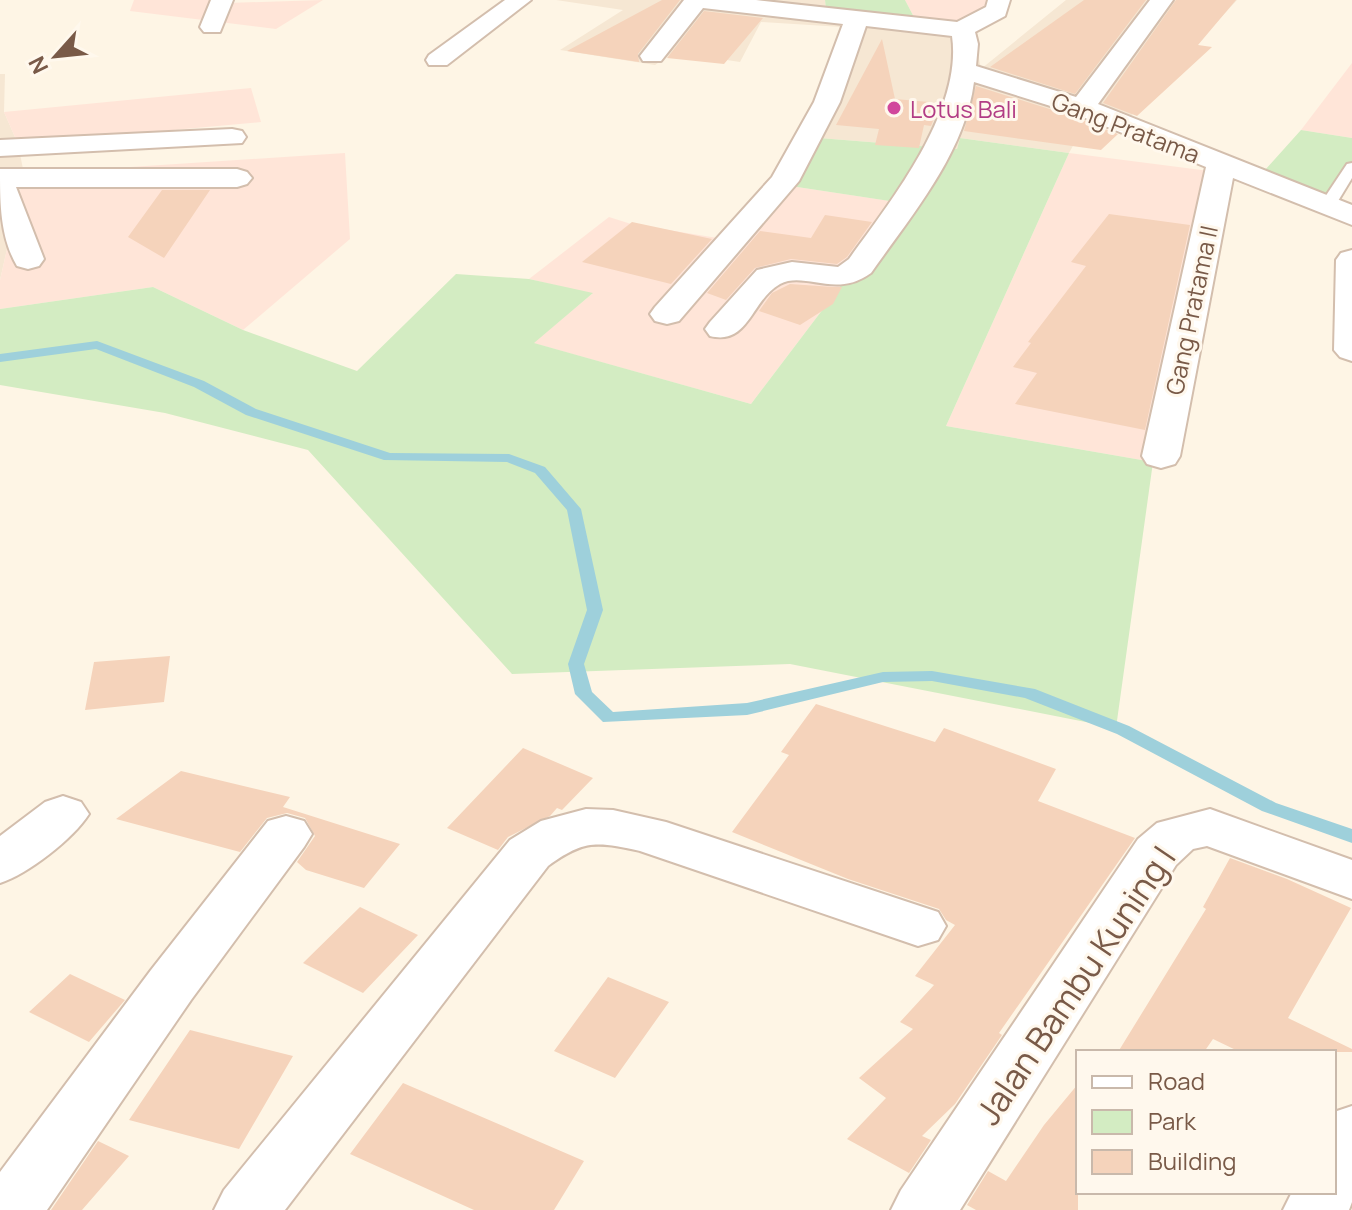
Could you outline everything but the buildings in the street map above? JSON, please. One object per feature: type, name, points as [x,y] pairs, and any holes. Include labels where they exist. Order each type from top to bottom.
[{"type":"street","points":[[212,27],[222,0]]},
{"type":"street","points":[[438,60],[520,0]]},
{"type":"street","points":[[652,56],[696,0],[961,30],[997,11],[999,0]]},
{"type":"street","points":[[1082,107],[1162,0]]},
{"type":"street","points":[[667,314],[784,181],[827,102],[856,20]]},
{"type":"street","points":[[722,329],[769,278],[791,273],[845,276],[860,266],[936,158],[955,108],[963,70],[965,38],[961,30]]},
{"type":"street","name":"Gang Pratama","points":[[963,70],[1082,107],[1340,211]]},
{"type":"street","points":[[0,148],[232,137]]},
{"type":"street","name":"Gang Pratama II","points":[[1161,456],[1221,164]]},
{"type":"street","points":[[0,178],[237,178]]},
{"type":"street","points":[[0,184],[28,259]]},
{"type":"street","points":[[1352,260],[1352,350]]},
{"type":"street","points":[[0,864],[63,814]]},
{"type":"street","points":[[247,1210],[529,853],[553,834],[581,827],[608,827],[648,835],[918,926]]},
{"type":"street","name":"Jalan Bambu Kuning I","points":[[931,1208],[1157,852],[1175,836],[1210,827],[1352,880]]},
{"type":"street","points":[[10,1210],[171,985],[286,834]]},
{"type":"street","points":[[1336,1168],[1352,1132]]},
{"type":"lane","points":[[1340,211],[1352,167]]},
{"type":"shaded area","points":[[134,0],[228,0],[228,3],[323,0],[276,29],[130,11]]},
{"type":"shaded area","points":[[556,0],[825,0],[826,10],[973,27],[981,69],[1066,0],[1237,0],[1130,117],[1096,104],[1069,153],[960,138],[957,149],[819,138],[858,28],[761,22],[740,62],[674,52],[655,65],[560,50],[623,10]]},
{"type":"shaded area","points":[[905,0],[994,0],[973,27],[916,21]]},
{"type":"shaded area","points":[[1352,63],[1352,138],[1301,130]]},
{"type":"shaded area","points":[[0,74],[5,74],[4,112],[18,144],[24,174],[0,280]]},
{"type":"shaded area","points":[[251,88],[261,122],[18,144],[4,112]]},
{"type":"shaded area","points":[[345,153],[350,239],[243,330],[153,287],[0,309],[0,280],[24,174]]},
{"type":"shaded area","points":[[1069,153],[1225,173],[1153,462],[946,426]]},
{"type":"shaded area","points":[[784,185],[917,205],[842,284],[751,404],[533,343],[592,294],[529,279],[609,217],[631,224],[736,241]]},
{"type":"green space","points":[[825,0],[905,0],[916,21],[826,10]]},
{"type":"green space","points":[[1301,130],[1352,138],[1352,177],[1332,197],[1265,170]]},
{"type":"green space","points":[[819,138],[957,149],[960,138],[1069,153],[946,426],[1153,462],[1116,728],[790,664],[512,674],[308,450],[165,413],[0,385],[0,309],[153,287],[243,330],[357,371],[456,274],[529,279],[593,293],[534,343],[751,404],[842,284],[916,205],[784,185]]},
{"type":"waterway","points":[[0,358],[97,345],[199,384],[251,412],[389,457],[509,458],[540,470],[574,509],[595,610],[576,664],[584,694],[609,718],[747,709],[883,677],[932,676],[1029,693],[1123,730],[1269,807],[1352,836]]},
{"type":"place","name":"Lotus Bali","points":[[894,108]]}]
